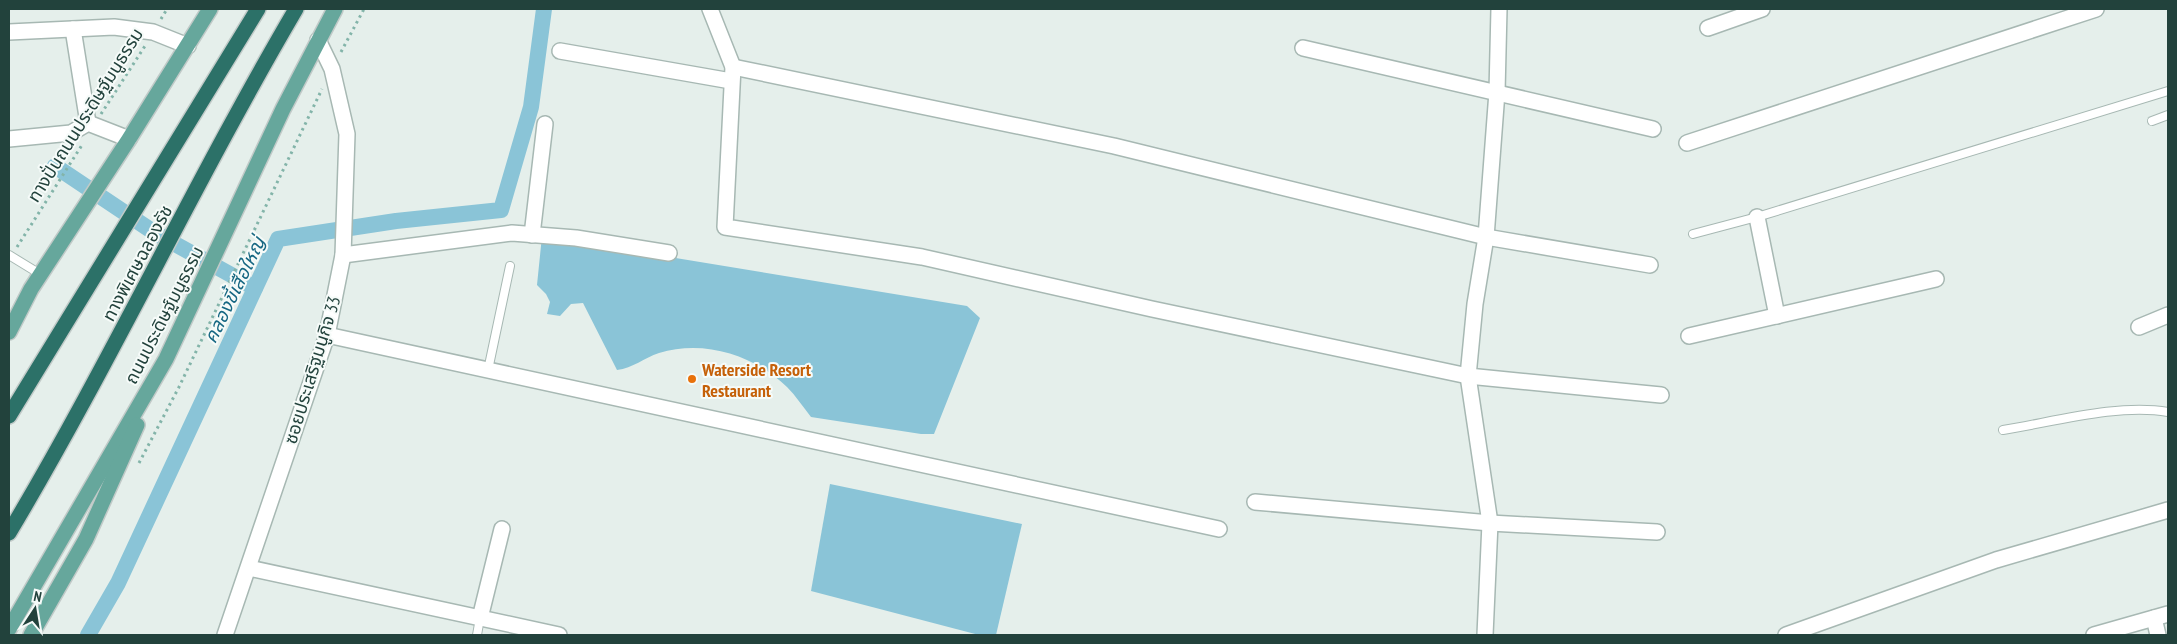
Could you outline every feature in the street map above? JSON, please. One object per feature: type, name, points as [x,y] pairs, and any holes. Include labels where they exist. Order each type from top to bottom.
[{"type":"highway","name":"ทางพิเศษฉลองรัช","points":[[9,416],[258,9]]},
{"type":"highway","name":"ทางพิเศษฉลองรัช","points":[[9,533],[122,332],[260,70],[296,9]]},
{"type":"main road","points":[[9,332],[40,274],[129,140],[210,9]]},
{"type":"main road","name":"ถนนประดิษฐ์มนูธรรม","points":[[9,629],[166,359],[282,109],[335,9]]},
{"type":"main road","points":[[9,320],[31,289]]},
{"type":"main road","points":[[32,635],[86,539],[166,359]]},
{"type":"street","points":[[710,9],[732,74],[725,227],[922,257],[1162,311],[1468,376],[1661,395]]},
{"type":"street","points":[[1484,635],[1490,523],[1468,376],[1475,304],[1486,237],[1497,92],[1499,9]]},
{"type":"street","points":[[1708,28],[1762,9]]},
{"type":"street","points":[[1687,143],[2096,9]]},
{"type":"street","points":[[9,32],[114,27],[154,32],[188,46]]},
{"type":"street","points":[[73,29],[91,124]]},
{"type":"street","name":"ซอยประเสริฐมนูกิจ 33","points":[[225,635],[327,335],[343,256],[347,134],[332,69],[318,40]]},
{"type":"street","points":[[1303,48],[1653,129]]},
{"type":"street","points":[[560,51],[732,74],[1114,146],[1486,237],[1650,266]]},
{"type":"street","points":[[9,139],[71,133],[91,124],[129,140]]},
{"type":"street","points":[[532,235],[545,124]]},
{"type":"street","points":[[1757,217],[1777,316]]},
{"type":"street","points":[[343,256],[512,233],[576,238],[669,253]]},
{"type":"street","points":[[1689,336],[1936,279]]},
{"type":"street","points":[[2139,327],[2168,315]]},
{"type":"street","points":[[327,335],[1219,529]]},
{"type":"street","points":[[1255,502],[1490,523],[1657,532]]},
{"type":"street","points":[[1786,635],[1996,560],[2168,510]]},
{"type":"street","points":[[480,618],[502,529]]},
{"type":"street","points":[[249,568],[559,635]]},
{"type":"street","points":[[2094,635],[2161,616],[2158,635]]},
{"type":"lane","points":[[1693,234],[1757,217],[2168,91]]},
{"type":"lane","points":[[2152,121],[2168,115]]},
{"type":"lane","points":[[10,256],[40,274]]},
{"type":"lane","points":[[488,370],[510,266]]},
{"type":"lane","points":[[2003,430],[2124,409],[2152,409],[2168,412]]},
{"type":"lane","points":[[477,635],[480,618]]},
{"type":"path","name":"ทางปั่นถนนประดิษฐ์มนูธรรม","points":[[10,256],[70,165],[91,124],[154,32],[167,9]]},
{"type":"path","points":[[227,284],[310,111],[364,9]]},
{"type":"water","points":[[542,236],[967,306],[980,318],[934,434],[921,434],[811,417],[790,390],[774,376],[744,358],[728,353],[711,349],[676,349],[659,353],[617,370],[583,303],[571,304],[560,316],[547,314],[550,302],[546,294],[537,285]]},
{"type":"water","points":[[830,484],[1022,524],[996,635],[979,635],[811,591]]},
{"type":"waterway","name":"คลองขี้เสือใหญ่","points":[[88,635],[118,583],[278,239],[396,221],[501,210],[531,107],[544,9]]},
{"type":"waterway","points":[[55,166],[155,233],[255,288]]},
{"type":"place","name":"Waterside Resort Restaurant","points":[[692,379]]}]
